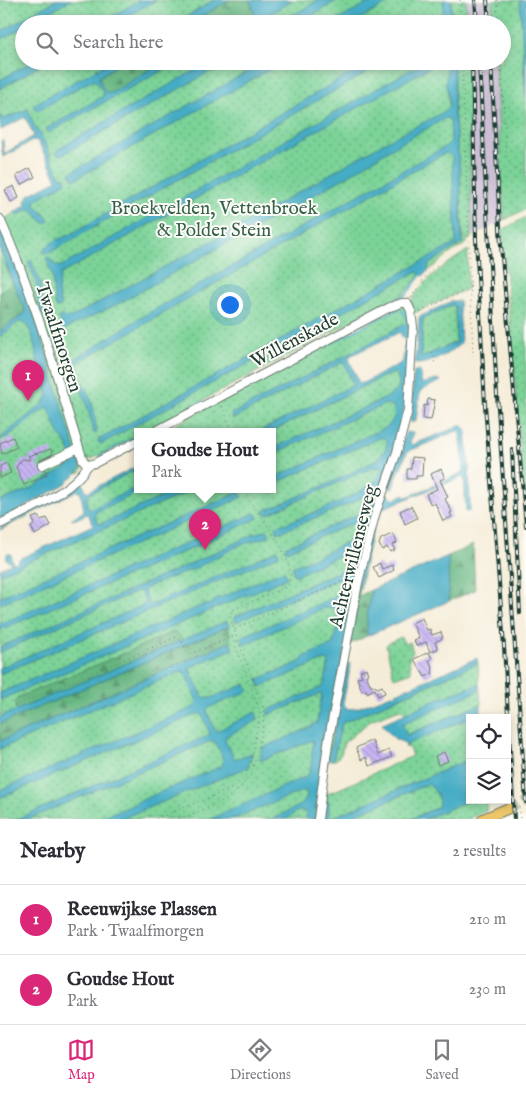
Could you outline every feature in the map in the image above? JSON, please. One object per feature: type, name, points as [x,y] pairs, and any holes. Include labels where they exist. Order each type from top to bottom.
[{"type":"main road","points":[[483,819],[509,808]]},
{"type":"street","name":"Twaalfmorgen","points":[[0,219],[28,291],[78,448],[88,465]]},
{"type":"street","name":"Achterwillenseweg","points":[[318,819],[328,742],[358,583],[375,515],[397,452],[408,410],[413,327],[410,306],[407,303]]},
{"type":"street","name":"Willenskade","points":[[162,428],[390,307],[407,303]]},
{"type":"street","points":[[0,524],[63,490],[76,481],[88,465],[134,443]]},
{"type":"street","points":[[42,465],[78,448]]},
{"type":"path","points":[[460,0],[461,15]]},
{"type":"path","points":[[497,0],[498,15]]},
{"type":"path","points":[[462,70],[473,356]]},
{"type":"path","points":[[501,70],[506,153],[514,169],[526,173]]},
{"type":"path","points":[[407,303],[425,277],[437,266]]},
{"type":"path","points":[[412,316],[471,287]]},
{"type":"path","points":[[432,352],[435,358],[434,364]]},
{"type":"path","points":[[219,398],[230,428]]},
{"type":"path","points":[[179,819],[236,794],[247,780],[256,762],[264,717],[263,707],[230,616],[232,610],[288,586],[291,578],[285,556],[272,531],[245,493]]},
{"type":"path","points":[[234,630],[342,581],[346,581]]},
{"type":"path","points":[[0,712],[177,637],[188,653],[192,654],[236,636]]},
{"type":"path","points":[[156,819],[232,788],[244,778],[252,764],[260,712],[232,637]]},
{"type":"path","points":[[520,812],[520,819]]},
{"type":"shaded area","points":[[466,0],[492,0],[493,15],[467,15]]},
{"type":"shaded area","points":[[468,70],[496,70],[504,220],[472,237]]},
{"type":"green space","name":"Broekvelden, Vettenbroek & Polder Stein","points":[[0,0],[447,0],[448,15],[15,15],[15,70],[452,70],[454,105],[454,70],[468,70],[472,237],[467,240],[467,243],[428,271],[429,264],[459,245],[423,264],[418,273],[420,274],[419,276],[404,294],[151,428],[134,428],[134,437],[87,460],[81,472],[77,473],[81,468],[0,225],[0,212],[3,220],[16,212],[18,215],[31,209],[32,202],[60,183],[24,116],[0,124]],"holes":[[[456,129],[460,171],[463,239]]]},
{"type":"green space","points":[[230,0],[249,0],[255,10],[253,15],[204,15]]},
{"type":"green space","points":[[451,0],[466,0],[467,15],[452,15]]},
{"type":"green space","points":[[492,0],[520,0],[526,104],[526,209],[504,220],[496,70],[511,70],[511,15],[493,15]]},
{"type":"green space","points":[[110,70],[149,70],[113,92],[108,93],[102,87],[99,77]]},
{"type":"green space","points":[[526,217],[526,514],[502,230]]},
{"type":"green space","points":[[0,248],[12,284],[36,337],[76,464],[0,513]]},
{"type":"green space","points":[[468,250],[467,289],[414,313],[411,302],[422,286],[436,273]]},
{"type":"green space","points":[[13,283],[25,313],[0,331],[0,292]]},
{"type":"green space","points":[[452,305],[455,306],[456,342],[423,357],[421,356],[423,319]]},
{"type":"green space","points":[[401,306],[406,307],[409,311],[409,324],[345,357],[359,386],[401,369],[404,387],[382,475],[316,819],[0,819],[0,572],[96,528],[88,511],[84,495],[134,469],[134,493],[276,493],[276,428],[169,428]]},
{"type":"green space","points":[[473,545],[475,590],[449,601],[448,556]]},
{"type":"green space","points":[[371,590],[367,617],[367,636],[350,644],[359,596]]},
{"type":"green space","points":[[229,626],[230,642],[0,741],[0,724]]},
{"type":"green space","points":[[172,632],[176,632],[183,639],[17,711],[15,702],[19,697]]},
{"type":"green space","points":[[401,637],[405,644],[410,642],[413,652],[409,659],[411,672],[394,678],[386,646],[388,643]]},
{"type":"green space","points":[[478,663],[479,684],[406,713],[400,709],[371,720],[344,743],[341,754],[336,760],[333,760],[342,723]]},
{"type":"green space","points":[[480,690],[481,704],[406,735],[401,723]]},
{"type":"green space","points":[[466,719],[466,761],[331,818],[323,803],[324,792],[328,793],[339,789],[412,756],[407,744]]},
{"type":"green space","points":[[428,784],[437,794],[438,807],[411,819],[345,819]]},
{"type":"green space","points":[[466,802],[466,804],[488,804],[486,811],[468,819],[425,819]]},
{"type":"water","points":[[56,0],[71,0],[45,15],[30,15]]},
{"type":"water","points":[[140,0],[156,0],[130,15],[114,15]]},
{"type":"water","points":[[214,0],[230,0],[204,15],[189,15]]},
{"type":"water","points":[[249,0],[292,0],[267,15],[253,15],[254,10]]},
{"type":"water","points":[[319,0],[338,0],[313,15],[293,15]]},
{"type":"water","points":[[373,0],[394,0],[367,15],[347,15]]},
{"type":"water","points":[[444,0],[451,0],[452,15],[443,15]]},
{"type":"water","points":[[520,0],[526,0],[526,104]]},
{"type":"water","points":[[15,23],[15,32],[0,40],[0,32]]},
{"type":"water","points":[[17,70],[33,70],[0,89],[0,80]]},
{"type":"water","points":[[95,70],[110,70],[99,77],[102,87],[108,93],[113,92],[149,70],[164,70],[48,133],[46,129],[102,97],[104,93],[95,80],[37,111],[33,105]]},
{"type":"water","points":[[195,70],[213,70],[62,155],[58,155],[56,151]]},
{"type":"water","points":[[250,70],[269,70],[74,180],[70,173]]},
{"type":"water","points":[[356,70],[371,70],[49,253],[45,253],[43,249]]},
{"type":"water","points":[[410,70],[425,70],[61,274],[58,291],[61,307],[57,308],[55,305],[52,276],[46,258],[50,258],[56,266],[62,266]]},
{"type":"water","points":[[447,70],[454,70],[454,114],[460,171],[462,243],[429,264],[428,271],[423,276],[416,272],[101,444],[98,442],[98,440],[456,243],[452,157],[447,153],[78,362],[78,372],[93,408],[97,433],[94,433],[84,396],[70,362],[145,315],[446,146],[451,141],[450,120],[446,118],[390,149],[346,177],[116,305],[61,331],[59,328],[62,325],[59,317],[63,315],[66,318],[70,318],[254,218],[385,142],[442,113],[449,107],[446,83]]},
{"type":"water","points":[[28,109],[34,126],[41,134],[60,177],[64,176],[66,182],[35,201],[35,205],[49,219],[48,222],[44,223],[31,209],[17,215],[15,212],[26,205],[25,201],[29,195],[57,180],[38,141],[34,140],[3,157],[1,141],[3,140],[4,154],[34,136],[25,117],[1,130],[0,115],[3,119]]},
{"type":"water","points":[[0,225],[17,264],[40,333],[81,468],[67,483],[0,521],[0,501],[30,489],[70,465],[72,461],[68,446],[59,434],[48,407],[13,433],[0,440],[0,438],[44,403],[48,395],[40,371],[33,337],[28,326],[24,322],[19,322],[0,337],[0,331],[25,313],[25,309],[0,248]]},
{"type":"water","points":[[31,260],[40,281],[46,314],[42,315],[36,282],[28,262]]},
{"type":"water","points":[[452,301],[459,301],[461,343],[440,358],[427,363],[415,364],[419,317]],"holes":[[[452,305],[455,306],[456,342],[423,357],[421,356],[423,319]]]},
{"type":"water","points":[[409,324],[408,339],[403,339],[400,332],[350,356],[349,359],[359,383],[363,383],[401,363],[404,347],[408,347],[405,403],[401,425],[384,480],[329,717],[315,819],[306,819],[306,812],[300,811],[286,819],[272,819],[301,805],[307,797],[305,790],[233,819],[210,819],[305,777],[309,773],[313,740],[260,761],[262,748],[309,728],[317,722],[322,693],[268,715],[268,710],[324,685],[329,661],[324,660],[260,687],[258,679],[291,666],[301,661],[305,656],[332,645],[338,622],[335,608],[324,608],[244,645],[241,637],[335,597],[346,587],[347,578],[338,579],[236,622],[234,617],[347,568],[352,555],[350,553],[297,575],[294,575],[292,567],[357,537],[361,530],[361,524],[351,524],[286,551],[285,547],[365,511],[372,501],[372,497],[367,495],[278,533],[275,527],[352,496],[377,479],[383,471],[382,468],[374,467],[268,514],[264,511],[337,480],[375,461],[386,448],[387,441],[385,438],[380,438],[276,483],[276,477],[385,428],[394,419],[393,406],[386,404],[276,453],[276,447],[384,399],[397,389],[399,382],[396,373],[383,377],[276,429],[266,428],[353,385],[344,363],[341,363],[233,419],[231,414],[403,325]]},
{"type":"water","points":[[414,371],[420,371],[422,384],[439,379],[441,381],[420,391],[416,421],[412,423],[410,421]]},
{"type":"water","points":[[462,425],[466,429],[470,511],[466,512],[464,479],[462,477],[381,509],[383,500],[388,494],[394,500],[404,494],[407,497],[464,471],[459,430],[407,452],[392,489],[389,487],[406,432],[413,433],[410,443],[412,445]]},
{"type":"water","points":[[134,468],[134,471],[88,495],[87,507],[91,509],[134,488],[134,493],[136,493],[96,512],[97,521],[100,524],[171,493],[186,493],[0,574],[0,569],[12,563],[6,559],[7,554],[11,554],[12,562],[16,563],[19,559],[93,525],[88,514],[73,520],[71,519],[84,511],[81,494],[78,490],[0,530],[0,528],[63,495],[79,481],[82,482],[87,492]]},
{"type":"water","points":[[237,493],[240,493],[243,497],[0,604],[0,597]]},
{"type":"water","points":[[255,513],[258,518],[200,545],[0,630],[0,624]]},
{"type":"water","points":[[267,530],[270,536],[240,545],[196,568],[147,587],[144,591],[149,604],[151,605],[277,550],[279,555],[0,674],[0,668],[146,604],[141,592],[138,591],[0,652],[0,647],[254,534]]},
{"type":"water","points":[[448,556],[449,601],[367,636],[367,617],[371,590]]},
{"type":"water","points":[[284,570],[287,578],[0,700],[0,693],[203,605],[212,604],[215,600]]},
{"type":"water","points":[[227,621],[229,626],[0,724],[0,717]]},
{"type":"water","points":[[230,642],[233,649],[191,667],[190,670],[203,697],[211,698],[246,684],[249,691],[208,708],[207,711],[217,731],[256,712],[258,720],[225,737],[226,743],[235,759],[252,753],[248,767],[121,819],[95,819],[222,766],[222,756],[213,740],[29,819],[17,819],[205,737],[210,734],[202,714],[197,714],[0,798],[0,790],[190,709],[196,705],[197,701],[185,673],[182,671],[0,749],[0,741]]},
{"type":"water","points":[[477,658],[478,663],[342,723],[333,760],[328,761],[338,712],[341,710],[339,705],[348,663],[351,664],[343,703],[346,709],[357,708],[394,694]]},
{"type":"water","points":[[479,684],[480,690],[402,724],[407,735],[481,704],[481,713],[466,714],[466,719],[408,744],[406,748],[405,743],[395,739],[383,726],[383,723],[438,699]]},
{"type":"water","points":[[466,761],[466,802],[425,819],[411,819],[438,807],[439,800],[437,794],[428,784],[345,819],[320,819],[322,802],[329,801],[329,815],[331,818]]},
{"type":"building","points":[[30,168],[35,177],[21,185],[16,176]]},
{"type":"building","points":[[14,186],[19,198],[11,202],[5,190]]},
{"type":"building","points":[[428,399],[435,400],[431,420],[423,419],[424,405],[427,406]]},
{"type":"building","points":[[13,437],[17,447],[2,454],[0,443]]},
{"type":"building","points":[[51,449],[53,454],[40,460],[37,464],[38,469],[45,470],[47,475],[24,485],[16,467],[22,459],[30,460],[28,456]]},
{"type":"building","points":[[412,457],[423,458],[422,476],[416,476],[416,479],[407,479],[407,469],[411,469]]},
{"type":"building","points":[[7,463],[11,473],[0,478],[0,466]]},
{"type":"building","points":[[441,469],[445,478],[440,480],[448,497],[445,499],[452,512],[450,513],[452,517],[443,521],[435,503],[431,505],[426,494],[437,489],[431,474]]},
{"type":"building","points":[[411,506],[417,518],[405,524],[400,511]]},
{"type":"building","points":[[38,516],[40,520],[47,518],[51,525],[35,535],[31,527],[35,524],[32,518]]},
{"type":"building","points":[[392,534],[397,543],[392,545],[395,550],[390,552],[387,547],[382,550],[379,544],[381,539]]},
{"type":"building","points":[[380,563],[382,569],[392,565],[394,570],[379,578],[373,567]]},
{"type":"building","points":[[422,618],[427,630],[430,629],[432,635],[441,632],[443,638],[435,642],[438,649],[430,652],[426,642],[416,646],[414,640],[419,638],[412,623]]},
{"type":"building","points":[[429,652],[432,659],[429,660],[433,673],[425,677],[414,659]]},
{"type":"building","points":[[366,668],[368,674],[366,675],[370,684],[378,688],[382,686],[385,693],[378,696],[375,689],[367,693],[366,690],[362,691],[357,678],[362,676],[360,671]]},
{"type":"building","points":[[372,740],[378,755],[389,750],[392,757],[369,766],[366,757],[361,760],[356,748]]},
{"type":"building","points":[[444,752],[448,761],[438,765],[435,756]]},
{"type":"waterway","points":[[393,302],[406,295],[421,275]]},
{"type":"waterway","points":[[243,389],[393,311],[402,310],[407,319],[406,326]]},
{"type":"waterway","points":[[405,349],[406,339]]},
{"type":"waterway","points":[[153,428],[203,402]]},
{"type":"waterway","points":[[100,456],[134,438]]},
{"type":"waterway","points":[[377,480],[383,466]]},
{"type":"waterway","points":[[364,512],[372,493]]},
{"type":"waterway","points":[[357,539],[361,521]]},
{"type":"tunnel","points":[[509,808],[526,800]]},
{"type":"railway","points":[[475,0],[476,15]]},
{"type":"railway","points":[[487,0],[488,15]]},
{"type":"railway","points":[[472,70],[476,239],[485,405],[504,646],[514,819]]},
{"type":"railway","points":[[479,70],[497,395],[526,802]]},
{"type":"railway","points":[[491,70],[501,246],[526,526]]},
{"type":"railway","points":[[512,450],[520,613]]},
{"type":"place","name":"Reeuwijkse Plassen","points":[[28,401]]},
{"type":"place","name":"Goudse Hout","points":[[205,550]]}]
